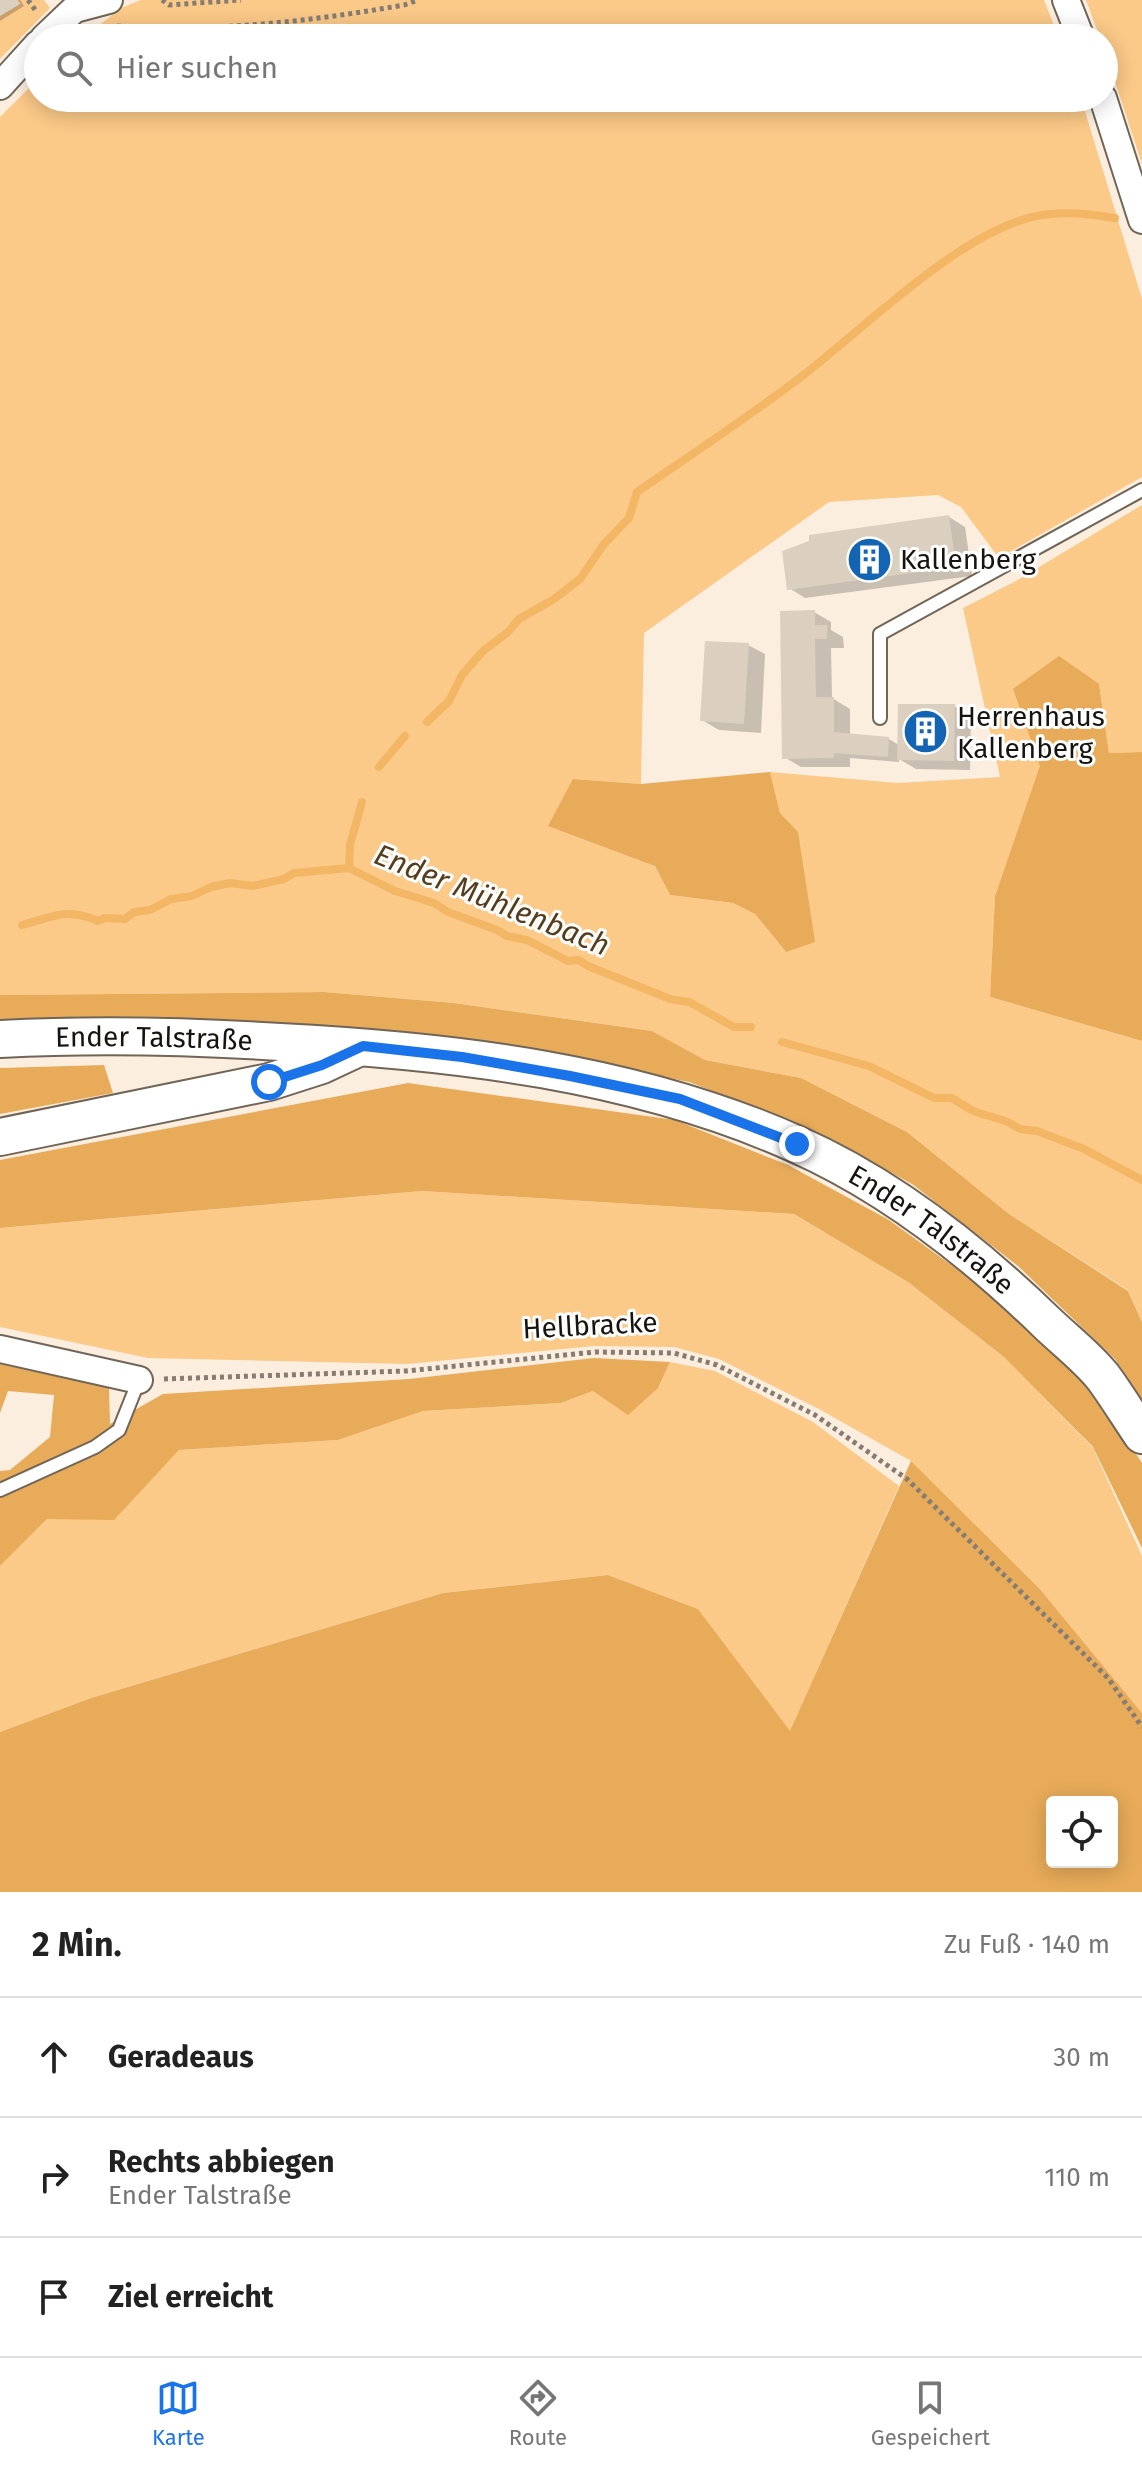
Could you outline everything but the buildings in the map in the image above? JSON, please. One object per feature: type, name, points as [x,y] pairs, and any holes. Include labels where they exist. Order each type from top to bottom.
[{"type":"main road","name":"Ender Talstraße","points":[[0,1039],[220,1038],[363,1046],[462,1057],[680,1099],[797,1144],[902,1201],[1005,1282],[1101,1375],[1142,1435]]},
{"type":"main road","points":[[0,1137],[269,1082],[322,1065],[363,1046]]},
{"type":"street","points":[[66,17],[109,0]]},
{"type":"street","points":[[1066,0],[1075,24]]},
{"type":"street","points":[[0,86],[24,59]]},
{"type":"street","points":[[1107,112],[1142,220]]},
{"type":"street","points":[[0,1349],[139,1380]]},
{"type":"lane","points":[[880,718],[880,634],[1142,490]]},
{"type":"lane","points":[[0,1490],[95,1447],[119,1430],[139,1380]]},
{"type":"path","points":[[28,0],[35,10]]},
{"type":"path","points":[[162,0],[169,5],[185,5],[241,0]]},
{"type":"path","points":[[280,24],[315,21],[418,0]]},
{"type":"path","points":[[66,17],[120,24]]},
{"type":"path","name":"Hellbracke","points":[[139,1380],[406,1371],[595,1352],[674,1353],[717,1365],[815,1415],[907,1479],[1108,1678],[1142,1727]]},
{"type":"shaded area","points":[[0,0],[44,0],[50,8],[34,24],[24,24],[24,35],[0,59]]},
{"type":"shaded area","points":[[141,0],[1044,0],[1053,24],[101,24],[121,8]]},
{"type":"shaded area","points":[[1086,0],[1142,0],[1142,164],[1118,91],[1118,24],[1095,24]]},
{"type":"shaded area","points":[[24,93],[24,112],[1085,112],[1142,299],[1142,477],[999,558],[961,507],[938,495],[829,502],[644,633],[641,784],[573,779],[655,866],[670,895],[733,903],[755,914],[786,952],[798,833],[780,813],[770,772],[898,783],[1000,777],[963,608],[1016,581],[1142,505],[1142,752],[1109,753],[1099,684],[1013,689],[1041,766],[995,896],[990,997],[1142,1041],[1142,1322],[1128,1290],[1009,1214],[907,1132],[801,1078],[705,1060],[652,1031],[454,1003],[324,992],[0,995],[0,117]]},
{"type":"shaded area","points":[[1059,656],[1099,684],[1109,753],[1142,752],[1142,1041],[990,997],[995,896],[1040,766],[1013,689]]},
{"type":"shaded area","points":[[770,772],[780,813],[798,832],[815,942],[786,952],[755,914],[733,903],[670,895],[655,866],[548,826],[573,779],[641,784]]},
{"type":"shaded area","points":[[324,992],[454,1003],[652,1031],[705,1060],[801,1078],[907,1132],[1009,1214],[1128,1291],[1142,1322],[1142,1401],[1115,1359],[1018,1266],[912,1184],[806,1127],[689,1082],[470,1039],[335,1027],[0,1027],[0,995]]},
{"type":"shaded area","points":[[104,1065],[113,1093],[0,1114],[0,1068]]},
{"type":"shaded area","points":[[408,1083],[675,1120],[788,1165],[889,1220],[993,1295],[1090,1385],[1142,1463],[1142,1548],[1093,1447],[1004,1357],[908,1282],[794,1214],[422,1191],[0,1228],[0,1160]]},
{"type":"shaded area","points":[[422,1191],[794,1214],[908,1282],[1004,1357],[1093,1448],[1142,1556],[1142,1713],[1039,1588],[911,1461],[819,1409],[719,1359],[674,1347],[594,1346],[407,1364],[148,1358],[0,1327],[0,1228]]},
{"type":"shaded area","points":[[594,1358],[670,1362],[658,1388],[628,1415],[593,1391],[561,1403],[423,1411],[338,1440],[179,1450],[114,1520],[47,1519],[0,1566],[0,1471],[10,1470],[50,1437],[54,1395],[8,1391],[0,1413],[0,1364],[109,1388],[110,1424],[163,1394],[409,1379]]},
{"type":"shaded area","points":[[670,1362],[715,1371],[813,1422],[899,1486],[790,1732],[698,1609],[608,1575],[443,1593],[91,1698],[0,1732],[0,1566],[47,1519],[114,1519],[179,1450],[338,1440],[423,1411],[561,1403],[593,1391],[658,1388]]},
{"type":"shaded area","points":[[911,1461],[1039,1588],[1142,1713],[1142,1892],[0,1892],[0,1732],[91,1698],[443,1593],[608,1575],[698,1609],[790,1731]]},
{"type":"waterway","points":[[427,722],[449,701],[462,675],[483,651],[508,632],[519,619],[554,599],[580,579],[604,544],[629,518],[637,492],[801,377],[916,282],[980,239],[1012,224],[1060,213],[1115,218]]},
{"type":"waterway","points":[[379,767],[405,736]]},
{"type":"waterway","points":[[349,868],[350,845],[362,802]]},
{"type":"waterway","name":"Ender Mühlenbach","points":[[22,925],[68,914],[98,921],[105,918],[125,919],[134,912],[150,910],[171,899],[192,896],[211,887],[230,883],[253,886],[284,879],[294,873],[349,868],[395,891],[434,903],[448,912],[507,936],[527,940],[568,961],[579,960],[670,999],[689,1002],[734,1027],[751,1027]]},
{"type":"waterway","name":"Ender Mühlenbach","points":[[782,1042],[869,1066],[934,1098],[952,1098],[973,1111],[1084,1149],[1142,1180]]},
{"type":"place","name":"Kallenberg","points":[[869,559]]},
{"type":"place","name":"Herrenhaus Kallenberg","points":[[926,732]]},
{"type":"route","points":[[269,1082],[322,1065],[363,1046],[462,1057],[680,1099],[797,1144]]}]
